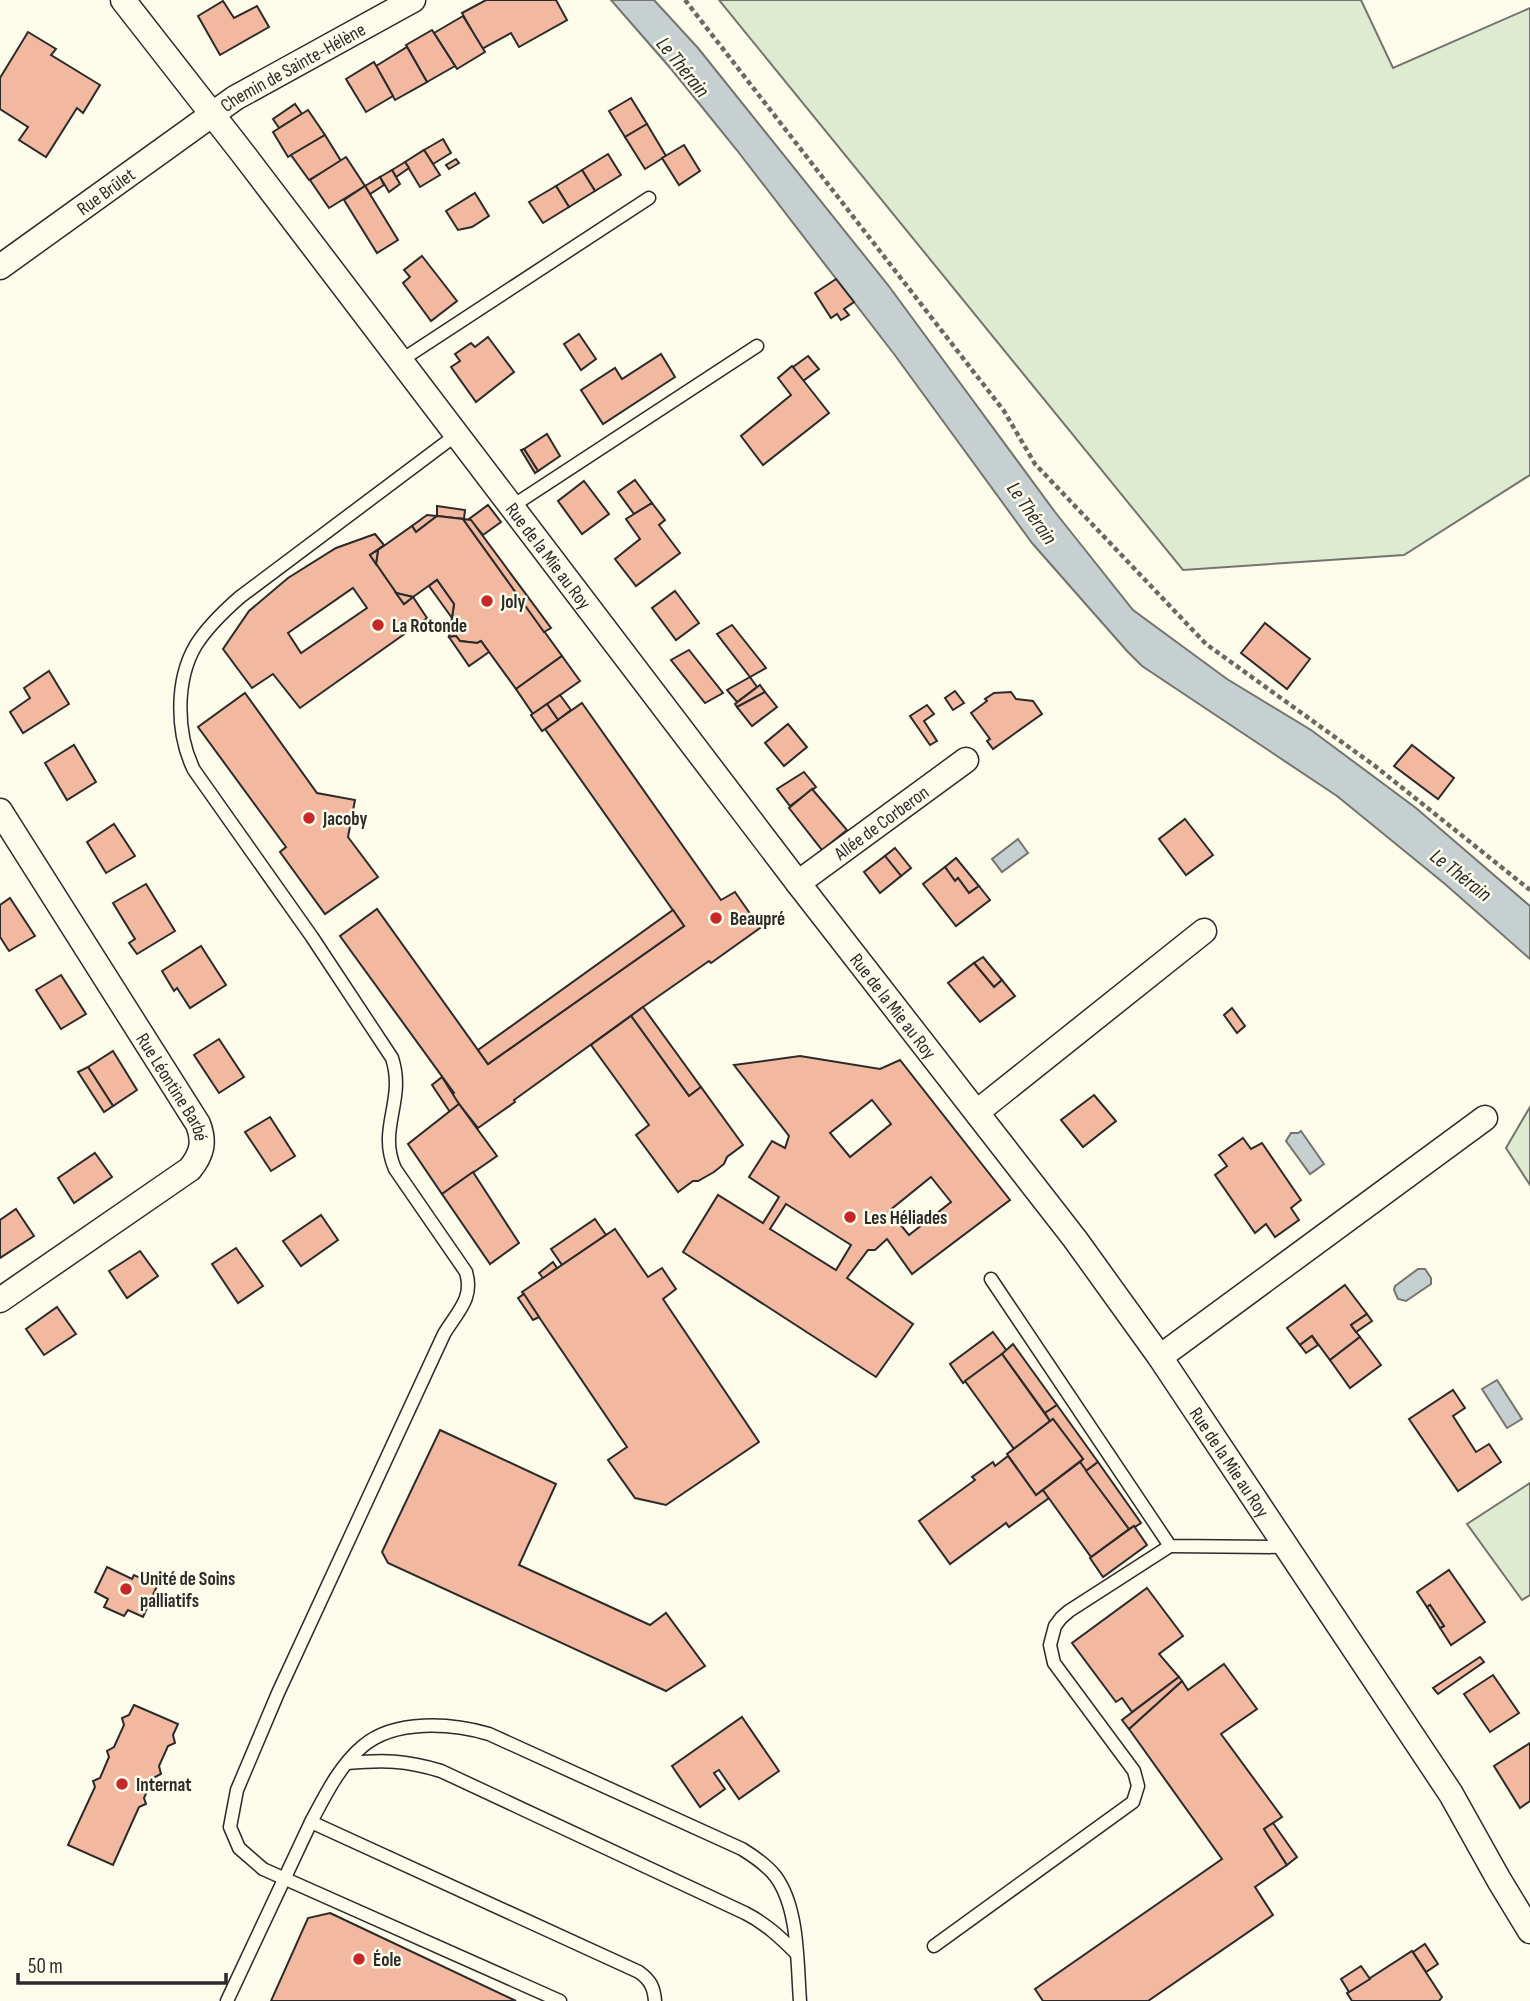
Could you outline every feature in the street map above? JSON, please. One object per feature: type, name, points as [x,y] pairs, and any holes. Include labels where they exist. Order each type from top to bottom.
[{"type":"street","name":"Rue de la Mie au Roy","points":[[123,0],[798,883],[1075,1239],[1160,1357],[1451,1794],[1530,1931]]},
{"type":"street","name":"Chemin de Sainte-Hélène","points":[[211,115],[235,98],[413,0]]},
{"type":"street","name":"Rue Brûlet","points":[[0,267],[211,115]]},
{"type":"street","name":"Allée de Corberon","points":[[798,883],[966,760]]},
{"type":"street","name":"Rue Léontine Barbé","points":[[0,811],[198,1124],[203,1143],[197,1160],[190,1169],[0,1300]]},
{"type":"street","points":[[976,1112],[1204,931]]},
{"type":"street","points":[[1160,1357],[1485,1118]]},
{"type":"lane","points":[[400,361],[649,198]]},
{"type":"lane","points":[[511,507],[757,346]]},
{"type":"lane","points":[[456,435],[224,611],[194,648],[181,696],[180,728],[187,756],[194,769],[312,937],[392,1058],[397,1083],[388,1132],[390,1158],[466,1272],[469,1283],[466,1300],[444,1334],[419,1386],[283,1681],[237,1790],[230,1827],[239,1848],[263,1869],[560,2001]]},
{"type":"lane","points":[[991,1279],[1170,1546]]},
{"type":"lane","points":[[934,1946],[1133,1802],[1138,1786],[1134,1771],[1054,1663],[1050,1645],[1055,1626],[1069,1611],[1170,1546],[1285,1546]]},
{"type":"lane","points":[[227,2001],[311,1822],[347,1763],[375,1738],[404,1729],[438,1726],[471,1729],[489,1734],[757,1858],[777,1878],[792,1914],[800,2001]]},
{"type":"lane","points":[[347,1763],[391,1760],[441,1771],[745,1913],[773,1931],[796,1954]]},
{"type":"lane","points":[[311,1822],[639,1972],[649,1979],[655,2001]]},
{"type":"path","points":[[685,0],[1004,411],[1035,464],[1206,644],[1375,766],[1530,890]]},
{"type":"green space","points":[[719,0],[1361,0],[1393,68],[1530,8],[1530,475],[1404,555],[1183,570]]},
{"type":"green space","points":[[1530,1107],[1530,1185],[1506,1148]]},
{"type":"green space","points":[[1530,1483],[1530,1595],[1522,1600],[1467,1524]]},
{"type":"water","name":"Le Thérain","points":[[611,0],[654,0],[698,48],[888,285],[1055,512],[1133,610],[1227,679],[1311,730],[1416,808],[1530,906],[1530,959],[1445,884],[1337,796],[1142,666],[1127,651],[1032,543],[894,354],[736,149]]},
{"type":"water","points":[[1018,839],[1028,853],[1002,872],[992,859]]},
{"type":"water","points":[[1301,1131],[1324,1164],[1310,1174],[1286,1141],[1291,1133]]},
{"type":"water","points":[[1418,1269],[1425,1269],[1431,1278],[1431,1284],[1406,1301],[1398,1299],[1395,1286]]},
{"type":"water","points":[[1497,1380],[1522,1419],[1507,1428],[1482,1389]]},
{"type":"building","points":[[486,0],[556,0],[567,20],[519,47],[511,33],[482,49],[462,13]]},
{"type":"building","points":[[223,1],[234,18],[257,6],[269,27],[220,55],[198,16]]},
{"type":"building","points":[[463,16],[485,52],[457,69],[434,33]]},
{"type":"building","points":[[432,30],[455,66],[427,82],[406,45]]},
{"type":"building","points":[[28,32],[56,49],[51,55],[100,85],[83,113],[77,108],[46,157],[19,140],[28,127],[0,109],[0,78]]},
{"type":"building","points":[[407,47],[427,82],[395,100],[376,66]]},
{"type":"building","points":[[374,62],[393,96],[366,112],[346,79]]},
{"type":"building","points":[[631,98],[647,124],[625,137],[609,111]]},
{"type":"building","points":[[295,104],[302,114],[279,128],[273,119]]},
{"type":"building","points":[[308,110],[325,135],[288,157],[273,132]]},
{"type":"building","points":[[647,124],[666,156],[645,169],[625,137]]},
{"type":"building","points":[[325,135],[341,161],[309,180],[291,155]]},
{"type":"building","points":[[443,139],[451,153],[433,164],[424,150]]},
{"type":"building","points":[[684,145],[700,171],[679,185],[662,158]]},
{"type":"building","points":[[424,150],[440,175],[420,187],[405,162]]},
{"type":"building","points":[[608,154],[621,175],[595,191],[582,170]]},
{"type":"building","points":[[346,157],[365,186],[329,208],[310,180]]},
{"type":"building","points":[[456,159],[459,163],[449,169],[446,165]]},
{"type":"building","points":[[405,162],[409,168],[396,177],[392,170]]},
{"type":"building","points":[[392,170],[400,184],[389,192],[380,177]]},
{"type":"building","points":[[582,170],[595,191],[569,207],[556,186]]},
{"type":"building","points":[[380,177],[384,185],[370,194],[365,186]]},
{"type":"building","points":[[365,186],[398,240],[377,253],[344,200]]},
{"type":"building","points":[[556,186],[569,207],[543,223],[529,202]]},
{"type":"building","points":[[475,193],[489,216],[472,227],[458,230],[446,211]]},
{"type":"building","points":[[422,256],[457,301],[431,321],[403,283],[410,277],[404,270]]},
{"type":"building","points":[[836,279],[854,302],[844,309],[849,315],[841,320],[837,314],[831,318],[815,293]]},
{"type":"building","points":[[579,334],[596,359],[581,370],[564,344]]},
{"type":"building","points":[[488,337],[514,372],[476,402],[451,367],[460,361],[455,354],[471,343],[475,347]]},
{"type":"building","points":[[661,354],[675,377],[603,424],[581,390],[615,368],[622,379]]},
{"type":"building","points":[[808,356],[819,369],[803,381],[793,367]]},
{"type":"building","points":[[792,366],[829,413],[763,465],[741,436],[791,395],[778,378]]},
{"type":"building","points":[[547,434],[560,456],[538,471],[524,449]]},
{"type":"building","points":[[524,449],[538,471],[535,473],[521,450]]},
{"type":"building","points":[[635,480],[652,503],[634,514],[618,492]]},
{"type":"building","points":[[584,481],[609,514],[582,534],[558,501]]},
{"type":"building","points":[[652,503],[665,520],[659,525],[680,553],[636,586],[615,559],[640,539],[626,519]]},
{"type":"building","points":[[488,505],[501,522],[483,535],[469,519]]},
{"type":"building","points":[[437,506],[465,510],[464,519],[437,516]]},
{"type":"building","points":[[427,515],[437,516],[416,532],[412,526]]},
{"type":"building","name":"Joly","points":[[437,516],[463,519],[562,656],[516,689],[481,641],[460,641],[456,636],[449,637],[454,604],[437,580],[413,597],[396,593],[376,564],[378,550],[412,526],[416,532]]},
{"type":"building","points":[[463,519],[471,520],[551,628],[544,632]]},
{"type":"building","name":"La Rotonde","points":[[375,534],[384,545],[370,555],[404,604],[413,597],[427,618],[300,708],[273,674],[252,688],[223,649],[249,611],[288,578],[336,548]],"holes":[[[353,588],[367,608],[301,653],[288,633]]]},
{"type":"building","points":[[378,550],[376,564],[370,555]]},
{"type":"building","points":[[437,580],[454,604],[452,618],[429,586]]},
{"type":"building","points":[[675,591],[699,623],[676,640],[652,608]]},
{"type":"building","points":[[396,593],[413,597],[404,604]]},
{"type":"building","points":[[1265,623],[1310,659],[1287,689],[1241,653]]},
{"type":"building","points":[[732,625],[766,668],[750,677],[717,634]]},
{"type":"building","points":[[456,636],[460,641],[481,641],[489,652],[469,666],[449,637]]},
{"type":"building","points":[[689,650],[723,693],[705,703],[671,660]]},
{"type":"building","points":[[562,656],[580,681],[533,714],[516,689]]},
{"type":"building","points":[[49,671],[69,704],[23,733],[10,712],[30,698],[24,688]]},
{"type":"building","points":[[750,677],[757,687],[737,702],[727,690]]},
{"type":"building","points":[[760,685],[765,692],[737,707],[735,704]]},
{"type":"building","points":[[955,691],[964,703],[953,710],[945,698]]},
{"type":"building","points":[[765,692],[777,707],[752,726],[737,707]]},
{"type":"building","points":[[1011,692],[1016,699],[1033,701],[1042,714],[993,749],[987,741],[990,739],[971,713],[994,693]]},
{"type":"building","name":"Jacoby","points":[[245,693],[317,793],[355,800],[348,837],[378,877],[325,914],[280,852],[286,847],[198,727]]},
{"type":"building","points":[[560,695],[571,710],[558,720],[547,704]]},
{"type":"building","name":"Beaupré","points":[[582,703],[721,900],[735,892],[760,928],[643,1007],[478,1128],[340,936],[377,909],[488,1064],[684,926],[545,729]]},
{"type":"building","points":[[547,704],[558,720],[542,731],[531,715]]},
{"type":"building","points":[[927,705],[934,714],[924,721],[937,741],[930,745],[910,716]]},
{"type":"building","points":[[788,724],[807,747],[784,766],[765,743]]},
{"type":"building","points":[[74,745],[96,782],[67,800],[45,763]]},
{"type":"building","points":[[1412,745],[1454,778],[1438,799],[1394,766]]},
{"type":"building","points":[[804,772],[816,787],[790,806],[777,789]]},
{"type":"building","points":[[812,789],[847,830],[822,850],[789,808]]},
{"type":"building","points":[[1185,819],[1213,855],[1186,875],[1159,839]]},
{"type":"building","points":[[114,824],[135,856],[106,873],[87,842]]},
{"type":"building","points":[[895,848],[911,868],[901,876],[885,856]]},
{"type":"building","points":[[885,856],[901,876],[880,893],[864,872]]},
{"type":"building","points":[[956,858],[979,886],[969,893],[958,878],[955,881],[945,867]]},
{"type":"building","points":[[945,867],[955,881],[958,878],[969,893],[979,886],[990,900],[956,926],[923,884]]},
{"type":"building","points":[[146,884],[175,931],[137,954],[129,943],[135,939],[113,903]]},
{"type":"building","points":[[10,898],[35,936],[9,951],[0,937],[0,905]]},
{"type":"building","points":[[673,910],[684,926],[488,1064],[478,1050]]},
{"type":"building","points":[[201,946],[226,985],[190,1008],[177,988],[174,991],[162,971]]},
{"type":"building","points":[[983,957],[1002,980],[994,987],[974,963]]},
{"type":"building","points":[[974,963],[994,987],[1002,980],[1015,996],[980,1022],[948,983]]},
{"type":"building","points":[[61,975],[86,1014],[61,1029],[36,990]]},
{"type":"building","points":[[643,1007],[701,1087],[689,1096],[631,1016]]},
{"type":"building","points":[[1232,1008],[1245,1026],[1237,1033],[1224,1015]]},
{"type":"building","points":[[631,1016],[689,1096],[701,1087],[743,1145],[727,1157],[724,1164],[714,1172],[693,1181],[678,1192],[636,1135],[649,1125],[591,1045]]},
{"type":"building","points":[[219,1039],[244,1077],[219,1093],[194,1055]]},
{"type":"building","points":[[113,1051],[137,1090],[113,1106],[88,1067]]},
{"type":"building","name":"Les Héliades","points":[[800,1056],[880,1069],[900,1060],[1010,1200],[912,1274],[887,1239],[875,1250],[868,1250],[847,1278],[913,1324],[876,1377],[683,1252],[718,1195],[763,1223],[779,1197],[749,1177],[772,1141],[785,1148],[789,1136],[734,1065]],"holes":[[[872,1100],[891,1124],[850,1157],[830,1133]],[[931,1177],[951,1202],[909,1235],[889,1211]],[[786,1204],[851,1245],[836,1270],[770,1229]]]},
{"type":"building","points":[[88,1067],[113,1106],[104,1112],[78,1072]]},
{"type":"building","points":[[442,1077],[459,1104],[450,1112],[432,1085]]},
{"type":"building","points":[[1094,1095],[1116,1121],[1083,1147],[1061,1120]]},
{"type":"building","points":[[459,1104],[497,1156],[442,1194],[408,1144]]},
{"type":"building","points":[[270,1117],[295,1156],[271,1171],[245,1132]]},
{"type":"building","points":[[1243,1138],[1251,1149],[1262,1143],[1301,1200],[1291,1208],[1299,1220],[1275,1237],[1266,1224],[1255,1233],[1215,1175],[1227,1166],[1219,1155]]},
{"type":"building","points":[[95,1153],[112,1177],[74,1203],[58,1178]]},
{"type":"building","points":[[473,1172],[519,1243],[490,1264],[442,1194]]},
{"type":"building","points":[[16,1209],[34,1236],[0,1258],[0,1220]]},
{"type":"building","points":[[321,1215],[338,1240],[301,1266],[283,1241]]},
{"type":"building","points":[[595,1219],[606,1235],[562,1265],[551,1249]]},
{"type":"building","points":[[615,1229],[648,1277],[662,1268],[676,1289],[663,1299],[759,1442],[666,1505],[635,1498],[608,1460],[627,1447],[522,1292]]},
{"type":"building","points":[[236,1248],[263,1286],[238,1303],[212,1264]]},
{"type":"building","points":[[140,1251],[158,1276],[127,1298],[109,1271]]},
{"type":"building","points":[[553,1262],[557,1268],[543,1278],[539,1273]]},
{"type":"building","points":[[1345,1285],[1367,1314],[1351,1325],[1360,1337],[1330,1360],[1312,1336],[1300,1345],[1287,1328]]},
{"type":"building","points":[[524,1294],[539,1317],[533,1320],[518,1298]]},
{"type":"building","points":[[57,1307],[76,1334],[44,1355],[26,1329]]},
{"type":"building","points":[[1367,1314],[1372,1321],[1356,1332],[1351,1325]]},
{"type":"building","points":[[993,1332],[1007,1351],[963,1383],[950,1364]]},
{"type":"building","points":[[1312,1336],[1318,1345],[1306,1353],[1300,1345]]},
{"type":"building","points":[[1360,1337],[1381,1365],[1350,1388],[1330,1360]]},
{"type":"building","points":[[1013,1344],[1057,1405],[1045,1413],[1002,1354]]},
{"type":"building","points":[[1002,1354],[1050,1421],[1014,1449],[965,1381]]},
{"type":"building","points":[[1453,1390],[1465,1408],[1453,1416],[1476,1452],[1489,1444],[1501,1462],[1458,1491],[1409,1419]]},
{"type":"building","points":[[1057,1405],[1098,1462],[1086,1471],[1080,1462],[1083,1459],[1053,1419],[1050,1421],[1045,1413]]},
{"type":"building","points":[[1053,1419],[1083,1459],[1036,1495],[1007,1454]]},
{"type":"building","points":[[440,1430],[556,1484],[519,1565],[650,1625],[666,1613],[705,1666],[666,1691],[388,1563],[382,1552]]},
{"type":"building","points":[[1008,1456],[1036,1495],[1043,1490],[1049,1498],[1009,1527],[1006,1523],[950,1564],[919,1521],[975,1480],[972,1477],[993,1462],[995,1466]]},
{"type":"building","points":[[1080,1462],[1129,1529],[1091,1557],[1043,1490]]},
{"type":"building","points":[[1098,1462],[1141,1523],[1135,1527],[1129,1529],[1086,1471]]},
{"type":"building","points":[[1134,1526],[1147,1545],[1103,1577],[1090,1558]]},
{"type":"building","name":"Unité de Soins palliatifs","points":[[107,1567],[132,1579],[134,1575],[157,1586],[143,1617],[128,1610],[124,1616],[104,1607],[108,1599],[95,1592]]},
{"type":"building","points":[[1449,1570],[1485,1622],[1451,1645],[1440,1628],[1444,1626],[1417,1592]]},
{"type":"building","points":[[1147,1588],[1183,1636],[1159,1654],[1179,1677],[1132,1712],[1122,1698],[1116,1702],[1072,1643]]},
{"type":"building","points":[[1430,1605],[1444,1626],[1440,1628],[1427,1607]]},
{"type":"building","points":[[1480,1657],[1484,1662],[1438,1694],[1433,1688]]},
{"type":"building","points":[[1224,1664],[1257,1709],[1221,1734],[1282,1817],[1264,1829],[1287,1865],[1255,1887],[1273,1915],[1148,2001],[1043,2001],[1035,1989],[1222,1859],[1129,1729],[1182,1681],[1188,1690]]},
{"type":"building","points":[[1493,1675],[1519,1713],[1490,1732],[1464,1694]]},
{"type":"building","points":[[1179,1677],[1182,1681],[1129,1729],[1122,1720]]},
{"type":"building","name":"Internat","points":[[134,1705],[178,1724],[173,1735],[175,1743],[168,1746],[159,1766],[161,1774],[153,1778],[144,1798],[146,1804],[139,1807],[113,1865],[68,1845],[95,1787],[93,1781],[100,1778],[109,1757],[107,1751],[114,1747],[124,1725],[122,1718],[129,1715]]},
{"type":"building","points":[[742,1717],[779,1771],[739,1799],[719,1770],[714,1773],[725,1789],[700,1807],[672,1766]]},
{"type":"building","points":[[1530,1743],[1530,1801],[1520,1808],[1494,1766]]},
{"type":"building","points":[[1273,1823],[1297,1857],[1287,1865],[1264,1829]]},
{"type":"building","name":"Éole","points":[[330,1913],[516,2001],[271,2001],[308,1918]]},
{"type":"building","points":[[1425,1944],[1438,1964],[1426,1972],[1413,1952]]},
{"type":"building","points":[[1412,1951],[1442,1997],[1439,2001],[1352,2001],[1347,1993]]},
{"type":"building","points":[[1361,1966],[1370,1979],[1349,1992],[1341,1979]]},
{"type":"place","name":"Joly","points":[[487,601]]},
{"type":"place","name":"La Rotonde","points":[[378,625]]},
{"type":"place","name":"Jacoby","points":[[309,818]]},
{"type":"place","name":"Beaupré","points":[[716,918]]},
{"type":"place","name":"Les Héliades","points":[[850,1217]]},
{"type":"place","name":"Unité de Soins palliatifs","points":[[126,1589]]},
{"type":"place","name":"Internat","points":[[122,1784]]},
{"type":"place","name":"Éole","points":[[359,1959]]}]
